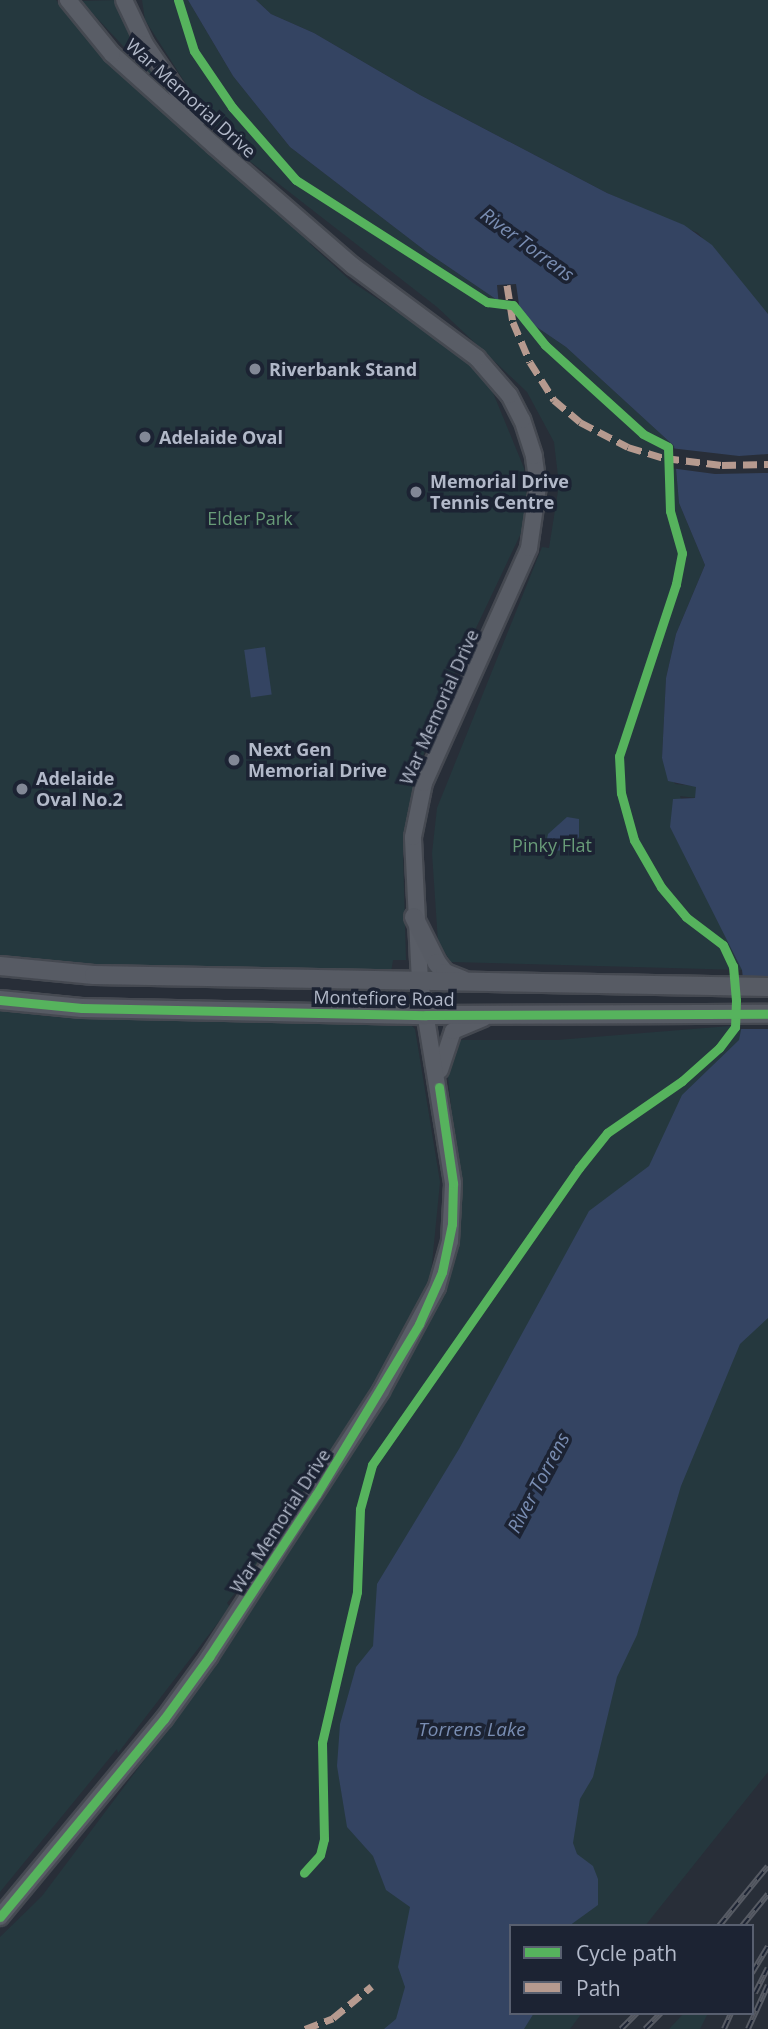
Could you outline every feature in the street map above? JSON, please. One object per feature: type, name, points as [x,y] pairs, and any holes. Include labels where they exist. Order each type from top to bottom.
[{"type":"main road","points":[[414,917],[445,972],[482,984]]},
{"type":"main road","name":"Montefiore Road","points":[[0,966],[94,975],[768,987]]},
{"type":"main road","name":"Montefiore Road","points":[[0,1000],[82,1008],[426,1015],[595,1018],[768,1014]]},
{"type":"street","name":"War Memorial Drive","points":[[0,1917],[164,1719],[209,1657],[316,1495],[419,1324],[447,1257],[453,1213],[453,1183],[420,982],[414,917],[413,837],[419,801],[529,548],[537,500],[534,456],[509,395],[477,358],[353,266],[215,146],[112,54],[68,0]]},
{"type":"street","points":[[124,0],[145,44],[215,146]]},
{"type":"street","points":[[439,1087],[443,1052],[453,1031],[468,1021],[495,1016]]},
{"type":"green space","name":"Elder Park","points":[[0,0],[56,0],[90,43],[311,237],[310,244],[352,282],[455,350],[487,378],[524,468],[527,490],[522,531],[450,683],[426,746],[410,804],[403,853],[406,960],[393,960],[391,972],[116,966],[0,955]]},
{"type":"green space","points":[[118,0],[122,15],[170,91],[168,94],[81,1]]},
{"type":"green space","name":"Pinky Flat","points":[[142,0],[188,0],[233,76],[290,147],[428,253],[566,347],[674,446],[679,503],[705,565],[676,634],[666,678],[662,758],[675,784],[696,786],[696,798],[680,796],[742,970],[451,962],[438,942],[432,853],[437,808],[542,547],[549,548],[559,485],[554,442],[527,392],[437,307],[243,156],[209,120],[145,20]]},
{"type":"green space","points":[[256,0],[768,0],[768,314],[698,233],[607,193],[420,95],[314,33],[271,14]]},
{"type":"green space","points":[[0,1002],[195,1017],[410,1024],[415,1029],[440,1182],[429,1294],[250,1588],[243,1583],[227,1603],[230,1607],[118,1753],[117,1749],[0,1892]]},
{"type":"green space","points":[[768,1023],[768,1772],[647,1924],[509,1924],[509,2015],[580,2015],[570,2029],[0,2029],[0,1937],[42,1896],[221,1658],[324,1497],[444,1288],[458,1241],[461,1203],[447,1068],[452,1040],[557,1040]]},
{"type":"green space","points":[[682,2015],[707,2015],[700,2029],[669,2029]]},
{"type":"water","name":"Torrens Lake","points":[[188,0],[256,0],[271,14],[314,33],[420,95],[607,193],[684,225],[712,245],[768,314],[768,1318],[740,1344],[681,1486],[637,1635],[617,1677],[593,1777],[580,1799],[573,1843],[577,1854],[593,1866],[598,1879],[598,1905],[572,1924],[509,1924],[509,2015],[533,2015],[524,2029],[384,2029],[396,2019],[405,1987],[398,1967],[410,1907],[386,1890],[373,1856],[347,1827],[337,1766],[340,1724],[356,1667],[373,1646],[377,1584],[459,1449],[589,1211],[649,1166],[682,1095],[739,1040],[746,1005],[742,970],[670,827],[673,799],[695,798],[696,787],[668,781],[662,758],[666,678],[676,634],[705,565],[679,503],[674,446],[566,347],[428,253],[290,147],[233,76]]},
{"type":"water","points":[[265,647],[272,695],[251,697],[244,650]]},
{"type":"water","points":[[567,817],[579,819],[579,837],[568,849],[551,852],[546,844],[548,834]]},
{"type":"pier","points":[[516,284],[522,322],[499,306],[497,285]]},
{"type":"pier","points":[[670,448],[739,456],[768,454],[768,473],[715,474],[670,468]]},
{"type":"pier","points":[[739,977],[768,977],[768,1029],[738,1029],[742,1005]]},
{"type":"railway","points":[[721,1924],[768,1866]]},
{"type":"railway","points":[[744,1924],[768,1894]]},
{"type":"railway","points":[[754,1970],[768,1946]]},
{"type":"railway","points":[[755,1993],[768,1968]]},
{"type":"railway","points":[[748,2029],[768,1985]]},
{"type":"railway","points":[[621,2029],[635,2015]]},
{"type":"railway","points":[[645,2029],[659,2015]]},
{"type":"railway","points":[[724,2029],[730,2015]]},
{"type":"marked path","points":[[507,285],[513,322],[530,362],[554,400],[580,422],[628,447],[665,458],[722,465],[768,464]]},
{"type":"marked path","points":[[305,2029],[333,2018],[372,1986]]},
{"type":"cycle path","points":[[178,0],[194,51],[232,107],[296,180],[487,302],[513,305],[545,345],[643,434],[668,447],[670,511],[682,553],[676,584],[619,756],[621,793],[634,840],[661,887],[686,917],[723,945],[733,966],[736,1000],[735,1027],[719,1048],[682,1081],[607,1133],[579,1168],[372,1465],[360,1509],[357,1592],[322,1743],[324,1839],[320,1855],[304,1873]]},
{"type":"cycle path","points":[[0,1000],[82,1008],[426,1015],[768,1014]]},
{"type":"cycle path","points":[[0,1917],[164,1719],[209,1657],[316,1495],[419,1324],[442,1272],[452,1224],[453,1183],[439,1087]]},
{"type":"place","name":"Riverbank Stand","points":[[255,369]]},
{"type":"place","name":"Adelaide Oval","points":[[145,437]]},
{"type":"place","name":"Memorial Drive Tennis Centre","points":[[416,492]]},
{"type":"place","name":"Next Gen Memorial Drive","points":[[234,760]]},
{"type":"place","name":"Adelaide Oval No.2","points":[[22,789]]},
{"type":"water label","name":"River Torrens","points":[[527,245]]},
{"type":"water label","name":"River Torrens","points":[[539,1483]]}]
